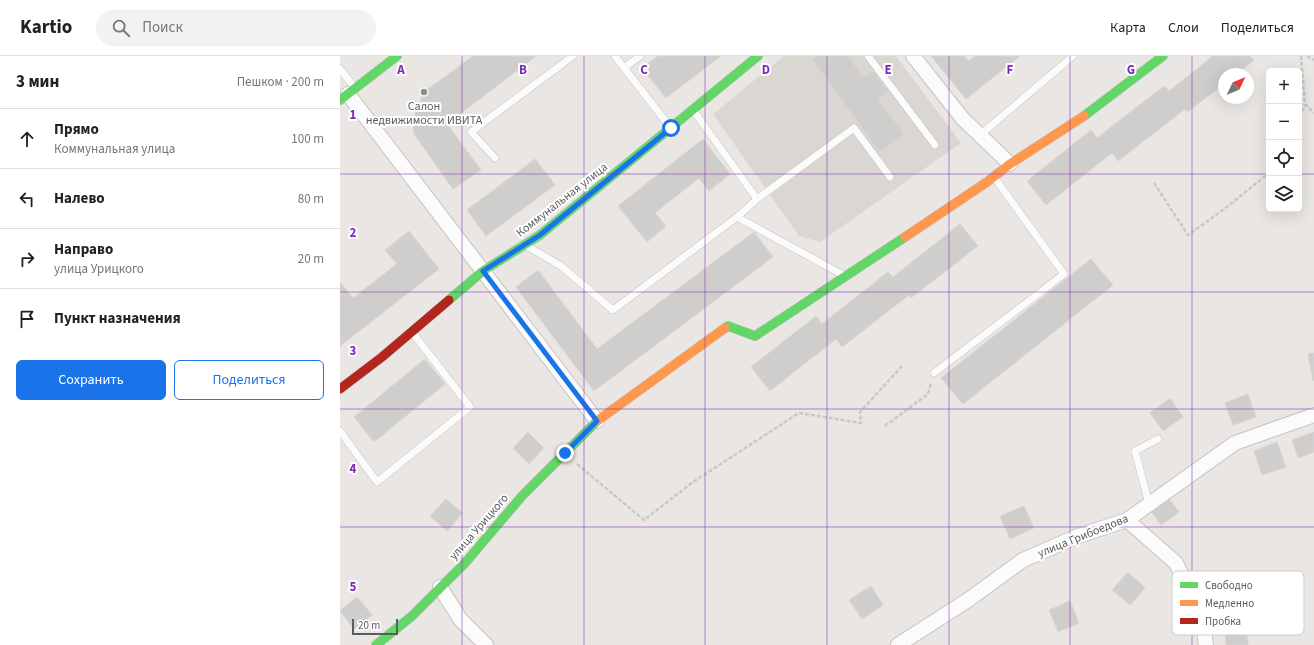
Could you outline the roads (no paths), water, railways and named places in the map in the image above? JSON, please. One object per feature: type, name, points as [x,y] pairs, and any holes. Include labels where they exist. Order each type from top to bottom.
[{"type":"street","points":[[397,56],[348,94],[597,421]]},
{"type":"street","points":[[913,56],[963,119],[1010,164]]},
{"type":"street","points":[[844,276],[1010,164],[1072,126],[1163,56]]},
{"type":"street","name":"Коммунальная улица","points":[[340,389],[412,332],[483,271],[540,235],[671,128],[753,58]]},
{"type":"street","name":"улица Урицкого","points":[[376,645],[412,616],[465,563],[522,496],[597,421],[728,326],[755,336],[844,276]]},
{"type":"street","name":"улица Грибоедова","points":[[898,645],[968,600],[1023,560],[1078,536],[1127,520],[1235,443],[1314,415]]},
{"type":"street","points":[[1127,520],[1176,562],[1180,571]]},
{"type":"street","points":[[440,587],[460,619],[486,645]]},
{"type":"street","points":[[1205,635],[1206,645]]},
{"type":"lane","points":[[496,158],[471,132],[573,56]]},
{"type":"lane","points":[[616,56],[671,128]]},
{"type":"lane","points":[[624,68],[640,56]]},
{"type":"lane","points":[[868,56],[935,145]]},
{"type":"lane","points":[[980,135],[1073,56]]},
{"type":"lane","points":[[340,69],[348,94]]},
{"type":"lane","points":[[692,110],[757,199]]},
{"type":"lane","points":[[525,245],[561,266],[613,310],[737,217],[757,199],[854,128],[890,177]]},
{"type":"lane","points":[[934,373],[1064,274],[994,176]]},
{"type":"lane","points":[[737,217],[844,276]]},
{"type":"lane","points":[[340,431],[377,482],[470,407],[412,332]]},
{"type":"lane","points":[[1149,504],[1135,451],[1158,439]]},
{"type":"place","name":"Салон недвижимости ИВИТА","points":[[424,92]]}]
